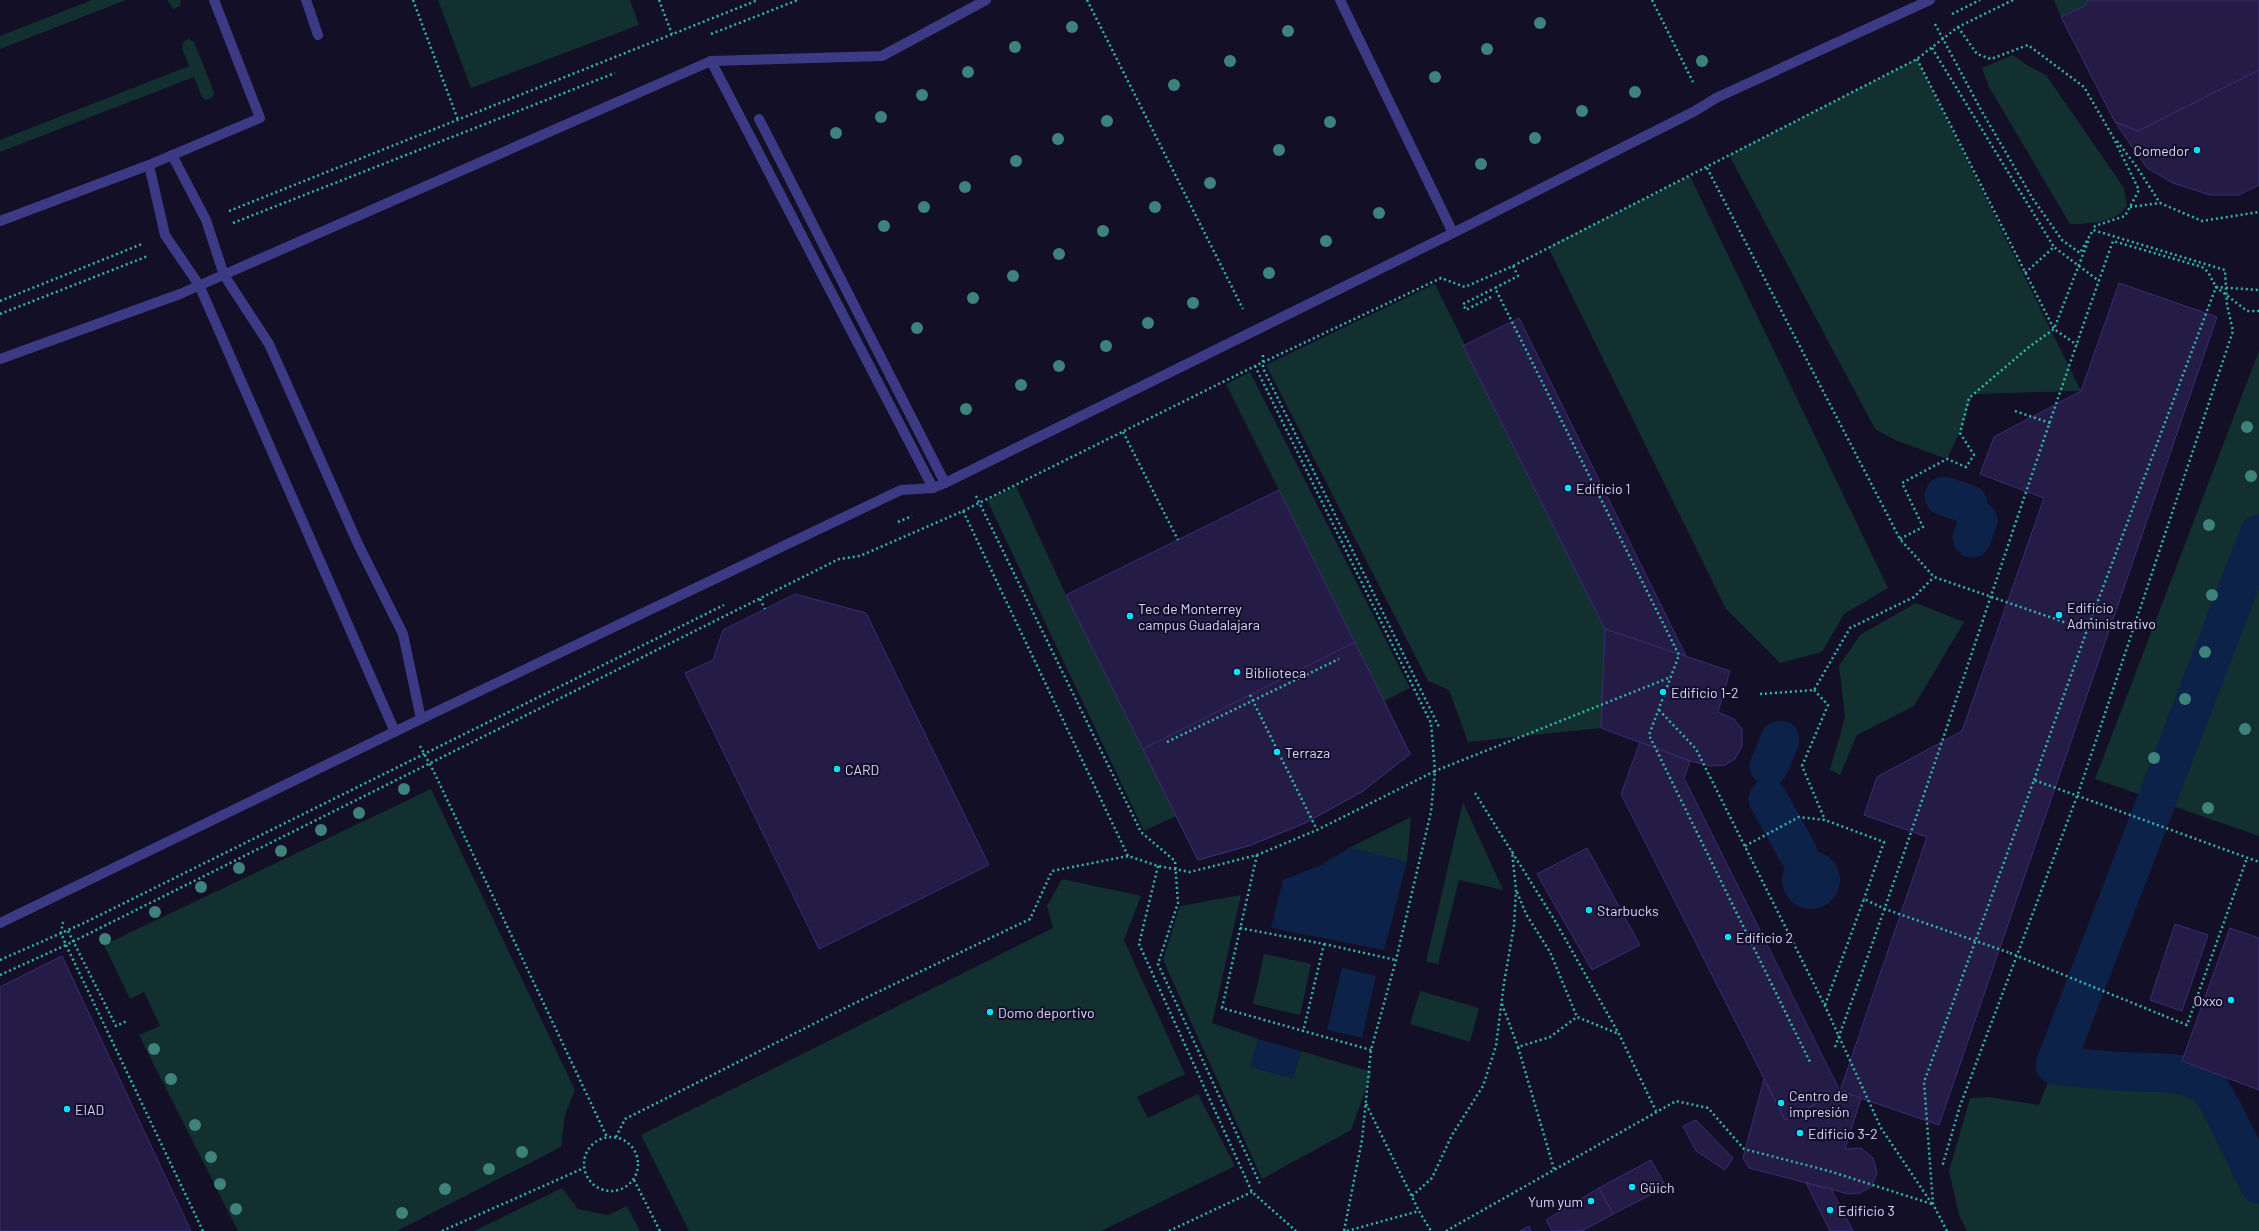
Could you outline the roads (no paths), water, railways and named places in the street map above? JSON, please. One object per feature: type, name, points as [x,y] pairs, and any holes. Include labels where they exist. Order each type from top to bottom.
[{"type":"lane","points":[[0,221],[149,165],[260,118],[214,0]]},
{"type":"lane","points":[[306,0],[318,35]]},
{"type":"lane","points":[[0,359],[224,275],[711,61],[882,56],[986,0]]},
{"type":"lane","points":[[1340,0],[1453,233]]},
{"type":"lane","points":[[0,923],[421,719],[902,490],[933,488],[945,483],[1253,330],[1453,233],[1705,104],[1930,0]]},
{"type":"lane","points":[[711,61],[933,488]]},
{"type":"lane","points":[[759,119],[945,483]]},
{"type":"lane","points":[[172,155],[206,220],[224,275],[269,344],[358,544],[403,634],[421,719]]},
{"type":"lane","points":[[149,165],[165,235],[199,285],[395,732]]},
{"type":"water","points":[[1349,848],[1407,862],[1384,950],[1271,928],[1283,880],[1321,865]]},
{"type":"water","points":[[1805,851],[1817,851],[1827,855],[1836,864],[1840,874],[1840,886],[1832,901],[1817,909],[1805,909],[1795,905],[1786,896],[1782,886],[1782,874],[1786,864],[1795,855]]},
{"type":"water","points":[[1342,968],[1376,976],[1362,1038],[1327,1030]]},
{"type":"water","points":[[1258,1039],[1301,1051],[1293,1078],[1251,1067]]},
{"type":"waterway","points":[[1944,496],[1968,504]]},
{"type":"waterway","points":[[1972,538],[1978,521]]},
{"type":"waterway","points":[[2259,534],[2055,1065],[2114,1071],[2171,1073],[2198,1080],[2206,1085],[2218,1101],[2259,1184]]},
{"type":"waterway","points":[[1769,766],[1780,740]]},
{"type":"waterway","points":[[1768,799],[1798,853]]},
{"type":"place","name":"Comedor","points":[[2197,150]]},
{"type":"place","name":"Edificio 1","points":[[1568,488]]},
{"type":"place","name":"Edificio Administrativo","points":[[2059,615]]},
{"type":"place","name":"Tec de Monterrey campus Guadalajara","points":[[1130,616]]},
{"type":"place","name":"Biblioteca","points":[[1237,672]]},
{"type":"place","name":"Edificio 1-2","points":[[1663,692]]},
{"type":"place","name":"Terraza","points":[[1277,752]]},
{"type":"place","name":"CARD","points":[[837,769]]},
{"type":"place","name":"Starbucks","points":[[1589,910]]},
{"type":"place","name":"Edificio 2","points":[[1728,937]]},
{"type":"place","name":"Oxxo","points":[[2231,1000]]},
{"type":"place","name":"Domo deportivo","points":[[990,1012]]},
{"type":"place","name":"Centro de impresión","points":[[1781,1103]]},
{"type":"place","name":"EIAD","points":[[67,1109]]},
{"type":"place","name":"Edificio 3-2","points":[[1800,1133]]},
{"type":"place","name":"Güich","points":[[1632,1187]]},
{"type":"place","name":"Yum yum","points":[[1591,1201]]},
{"type":"place","name":"Edificio 3","points":[[1830,1210]]}]
